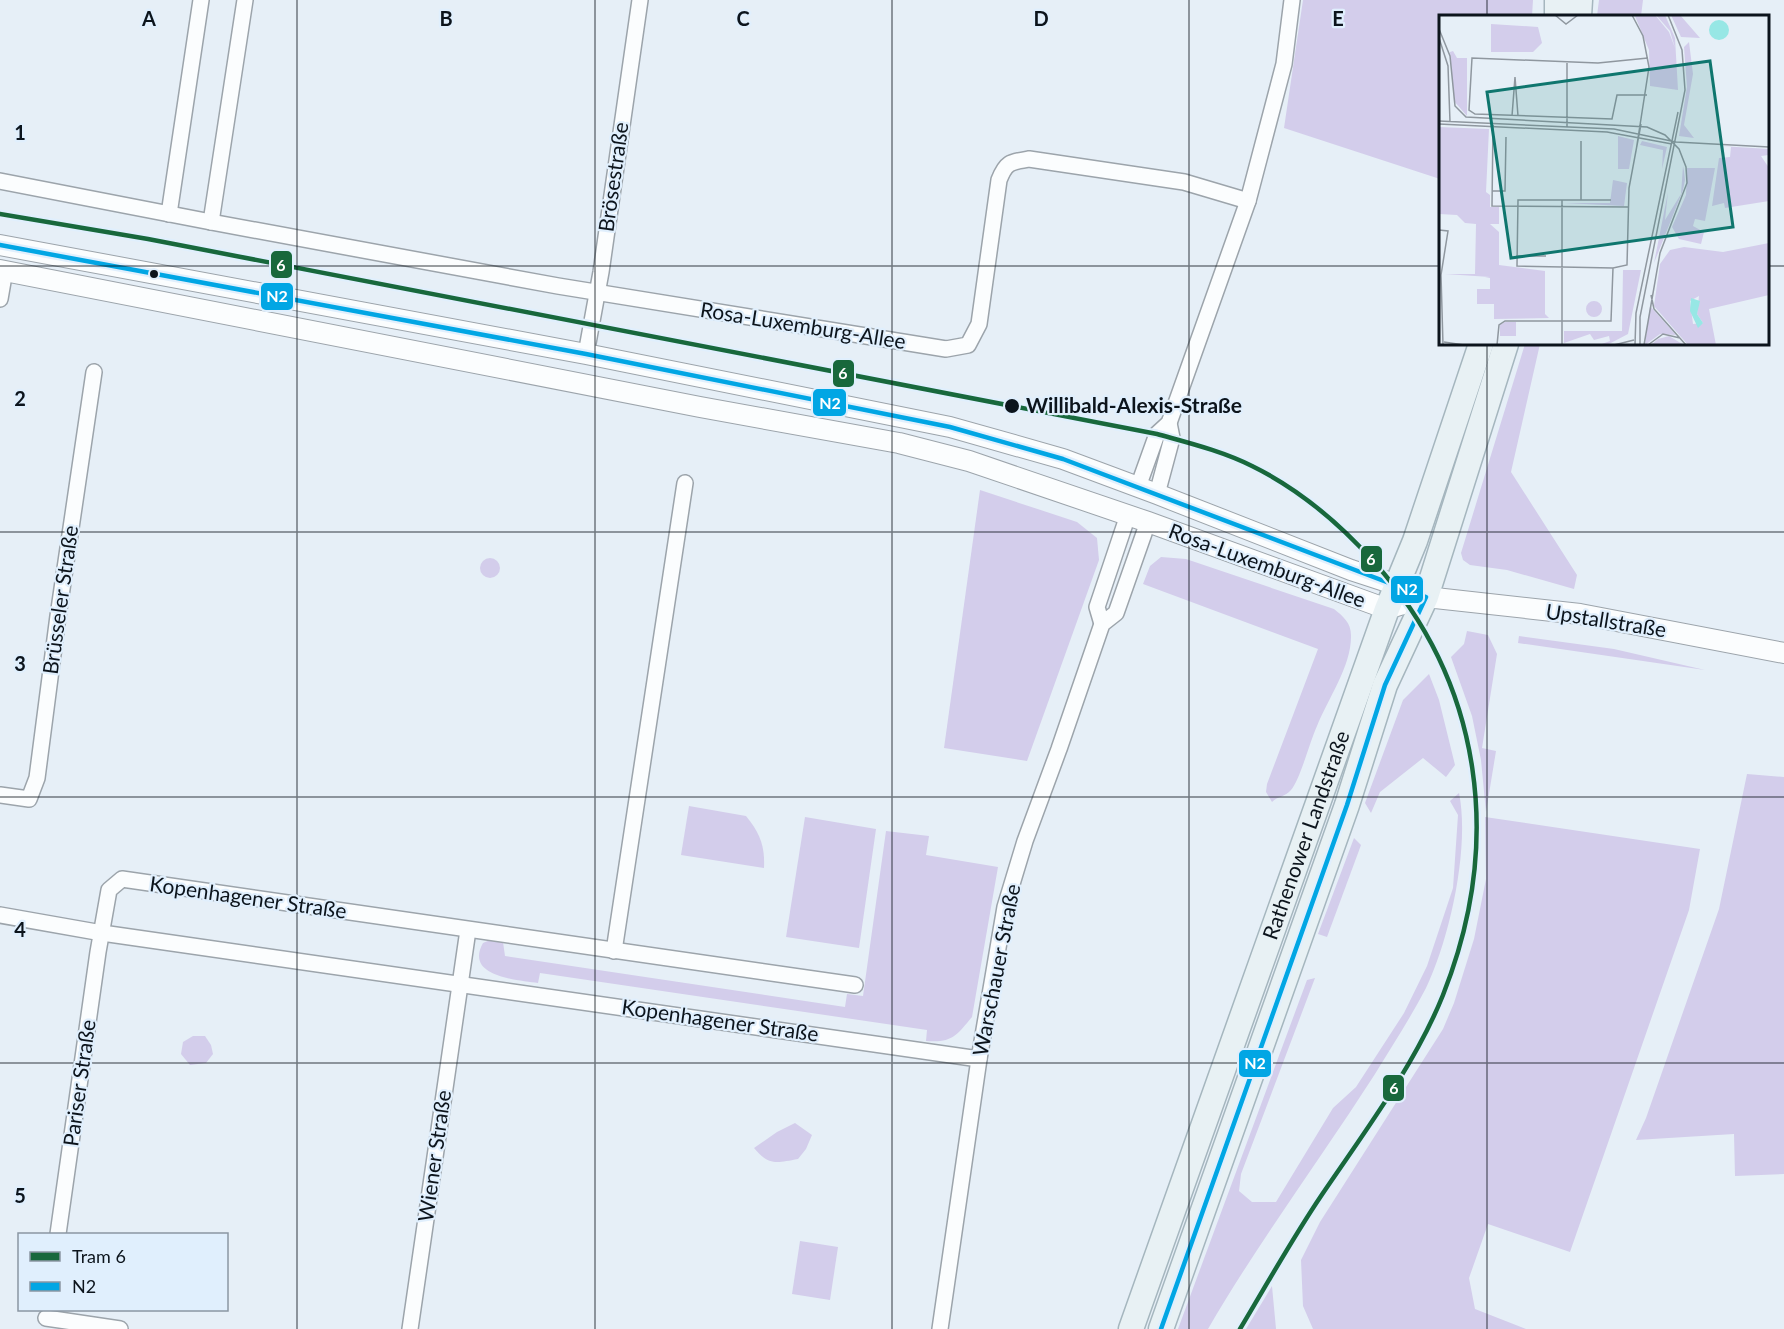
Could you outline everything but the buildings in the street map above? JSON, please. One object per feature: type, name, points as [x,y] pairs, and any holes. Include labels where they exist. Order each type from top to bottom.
[{"type":"main road","points":[[1579,15],[1580,0]]},
{"type":"main road","name":"Rathenower Landstraße","points":[[1131,1329],[1387,609],[1418,531],[1481,345]]},
{"type":"main road","name":"Rathenower Landstraße","points":[[1161,1329],[1340,827],[1385,686],[1426,597],[1506,345]]},
{"type":"street","points":[[169,214],[201,0]]},
{"type":"street","points":[[211,222],[245,0]]},
{"type":"street","name":"Brösestraße","points":[[586,354],[640,0]]},
{"type":"street","points":[[1128,515],[1148,490],[1172,438],[1169,423],[1248,201],[1284,64],[1292,0]]},
{"type":"street","name":"Rosa-Luxemburg-Allee","points":[[0,181],[597,292],[946,349],[968,345],[979,324],[999,180],[1005,166],[1013,161],[1029,159],[1184,182],[1248,201]]},
{"type":"street","name":"Rosa-Luxemburg-Allee","points":[[1387,609],[1148,522],[969,461],[899,443],[581,384],[3,270],[5,246],[586,354],[950,427],[1063,459],[1351,570],[1397,585]]},
{"type":"street","points":[[0,299],[3,270]]},
{"type":"street","points":[[581,384],[586,354]]},
{"type":"street","name":"Brüsseler Straße","points":[[0,795],[29,799],[37,778],[94,372]]},
{"type":"street","points":[[614,951],[685,483]]},
{"type":"street","name":"Rosa-Luxemburg-Allee","points":[[1148,490],[1148,522]]},
{"type":"street","name":"Warschauer Straße","points":[[1102,624],[1097,608],[1128,515]]},
{"type":"street","name":"Warschauer Straße","points":[[940,1329],[1005,907],[1025,841],[1102,624],[1116,614],[1148,522]]},
{"type":"street","name":"Upstallstraße","points":[[1397,585],[1426,597],[1580,614],[1784,653]]},
{"type":"street","name":"Upstallstraße","points":[[1387,609],[1426,597]]},
{"type":"street","name":"Kopenhagener Straße","points":[[102,933],[109,890],[122,879],[855,985]]},
{"type":"street","name":"Kopenhagener Straße","points":[[0,915],[102,933],[980,1059]]},
{"type":"street","points":[[460,984],[468,930]]},
{"type":"street","name":"Pariser Straße","points":[[58,1233],[102,933]]},
{"type":"street","name":"Wiener Straße","points":[[410,1329],[460,984]]},
{"type":"street","points":[[46,1319],[120,1329]]},
{"type":"shaded area","points":[[1303,0],[1533,0],[1532,15],[1439,15],[1439,179],[1284,128]]},
{"type":"shaded area","points":[[1599,0],[1643,0],[1641,15],[1597,15]]},
{"type":"shaded area","points":[[1525,345],[1540,345],[1511,472],[1577,575],[1574,589],[1507,570],[1470,565],[1463,560],[1461,553]]},
{"type":"shaded area","points":[[980,490],[1077,522],[1097,538],[1099,560],[1027,761],[944,748]]},
{"type":"shaded area","points":[[1161,557],[1186,559],[1334,609],[1350,627],[1350,646],[1344,670],[1317,726],[1298,778],[1289,792],[1272,802],[1266,792],[1267,784],[1318,649],[1143,584],[1150,566]]},
{"type":"shaded area","points":[[490,558],[497,561],[500,568],[497,575],[490,578],[483,575],[480,568],[483,561]]},
{"type":"shaded area","points":[[1467,631],[1488,635],[1497,654],[1482,748],[1496,751],[1486,812],[1481,760],[1472,716],[1451,657],[1464,644]]},
{"type":"shaded area","points":[[1519,636],[1614,649],[1705,670],[1518,643]]},
{"type":"shaded area","points":[[1429,674],[1439,700],[1455,765],[1446,777],[1423,758],[1380,792],[1371,813],[1365,803],[1403,700]]},
{"type":"shaded area","points":[[1747,774],[1784,777],[1784,1174],[1735,1176],[1734,1134],[1636,1140],[1646,1118],[1719,909]]},
{"type":"shaded area","points":[[1459,793],[1462,839],[1456,892],[1443,944],[1426,988],[1375,1074],[1248,1264],[1208,1329],[1178,1329],[1307,980],[1315,978],[1241,1174],[1239,1191],[1252,1202],[1276,1202],[1333,1108],[1356,1087],[1404,1013],[1427,966],[1453,888],[1458,815],[1450,801]]},
{"type":"shaded area","points":[[689,806],[746,816],[761,840],[764,868],[681,855]]},
{"type":"shaded area","points":[[805,817],[876,829],[859,948],[786,937]]},
{"type":"shaded area","points":[[1485,817],[1700,849],[1689,910],[1570,1252],[1488,1224],[1469,1278],[1475,1309],[1526,1329],[1313,1329],[1303,1306],[1301,1260],[1320,1222],[1443,1029],[1454,1003],[1474,939],[1486,879]]},
{"type":"shaded area","points":[[886,831],[929,836],[926,855],[998,867],[972,1017],[953,1037],[942,1041],[926,1041],[927,1030],[540,973],[538,983],[518,980],[496,975],[481,963],[479,954],[483,943],[490,940],[503,942],[505,956],[845,1007],[847,994],[863,996]]},
{"type":"shaded area","points":[[1354,838],[1361,845],[1327,937],[1318,934]]},
{"type":"shaded area","points":[[193,1036],[205,1036],[211,1045],[213,1054],[206,1063],[190,1065],[181,1054],[183,1042]]},
{"type":"shaded area","points":[[795,1123],[812,1135],[806,1149],[798,1159],[773,1162],[764,1158],[754,1148],[777,1132]]},
{"type":"shaded area","points":[[800,1241],[838,1247],[830,1300],[792,1294]]},
{"type":"shaded area","points":[[1272,1286],[1276,1329],[1246,1329]]},
{"type":"tram line","name":"6","points":[[0,214],[148,239],[1157,434],[1217,452],[1252,466],[1286,485],[1333,521],[1374,562],[1411,610],[1440,660],[1460,713],[1472,768],[1477,824],[1473,881],[1462,938],[1443,995],[1418,1047],[1300,1229],[1240,1329]]},
{"type":"transit line","name":"N2","points":[[0,245],[586,354],[950,427],[1063,459],[1426,597],[1385,685],[1347,805],[1161,1329]]},
{"type":"place","name":"Willibald-Alexis-Straße","points":[[1012,406]]}]
